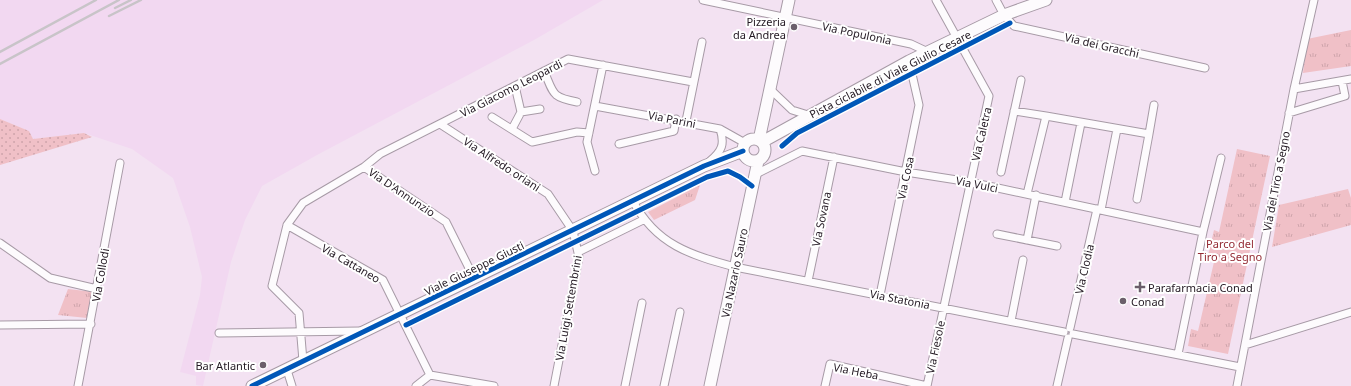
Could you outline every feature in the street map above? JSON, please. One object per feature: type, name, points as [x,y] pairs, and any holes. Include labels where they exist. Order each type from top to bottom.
[{"type":"street","name":"Via Populonia","points":[[702,0],[910,44],[928,52]]},
{"type":"street","points":[[758,159],[765,147],[761,141],[770,89],[789,0]]},
{"type":"street","name":"Via Caletra","points":[[936,0],[989,96],[943,308]]},
{"type":"street","points":[[996,0],[1004,15]]},
{"type":"street","name":"Viale Giuseppe Giusti","points":[[252,386],[744,147],[752,139],[761,141],[780,133],[808,115],[909,61],[1004,15],[1046,0]]},
{"type":"street","name":"Via del Tiro a Segno","points":[[1237,386],[1289,113],[1314,0]]},
{"type":"street","name":"Via dei Gracchi","points":[[1004,15],[1014,26],[1205,68]]},
{"type":"street","points":[[686,121],[702,42]]},
{"type":"street","name":"Via Giacomo Leopardi","points":[[364,167],[380,154],[568,59],[693,82]]},
{"type":"street","name":"Via Cosa","points":[[880,295],[919,105],[909,61]]},
{"type":"street","points":[[595,171],[587,142],[603,65]]},
{"type":"street","points":[[544,71],[555,95],[559,98],[577,102]]},
{"type":"street","points":[[1294,89],[1351,79]]},
{"type":"street","points":[[1001,172],[1021,80]]},
{"type":"street","points":[[1289,113],[1345,96],[1342,81]]},
{"type":"street","points":[[512,129],[521,112],[515,86]]},
{"type":"street","points":[[770,89],[792,110],[808,115]]},
{"type":"street","name":"Via Parini","points":[[595,106],[676,119],[720,129],[744,147]]},
{"type":"street","points":[[1137,199],[1154,106]]},
{"type":"street","points":[[521,112],[540,109]]},
{"type":"street","points":[[1014,111],[1117,130],[1149,134]]},
{"type":"street","points":[[1027,194],[1046,116]]},
{"type":"street","points":[[492,117],[532,142],[577,132],[589,133]]},
{"type":"street","points":[[619,144],[674,131],[676,119]]},
{"type":"street","name":"Via Alfredo oriani","points":[[440,124],[548,194],[573,231]]},
{"type":"street","points":[[1065,202],[1082,124]]},
{"type":"street","points":[[704,166],[720,153],[723,142],[720,129]]},
{"type":"street","name":"Via Clodia","points":[[1057,386],[1117,130]]},
{"type":"street","points":[[758,159],[776,140],[780,133]]},
{"type":"street","points":[[744,147],[745,157],[758,159]]},
{"type":"street","name":"Via Vulci","points":[[754,175],[802,151],[906,172],[970,182],[1036,195],[1203,232]]},
{"type":"street","name":"Via Sovana","points":[[808,281],[834,157]]},
{"type":"street","points":[[1178,354],[1203,232],[1221,158]]},
{"type":"street","name":"Viale Giuseppe Giusti","points":[[704,166],[729,161],[758,159]]},
{"type":"street","name":"Via Nazario Sauro","points":[[710,386],[758,159]]},
{"type":"street","name":"Via Collodi","points":[[78,386],[91,324],[120,163]]},
{"type":"street","name":"Via D'Annunzio","points":[[287,225],[302,203],[364,167],[446,222],[474,278]]},
{"type":"street","points":[[1028,240],[1036,195]]},
{"type":"street","name":"Via Statonia","points":[[633,201],[644,220],[668,241],[692,255],[735,267],[1240,366]]},
{"type":"street","points":[[578,252],[644,220]]},
{"type":"street","points":[[287,225],[272,286],[299,313],[304,361]]},
{"type":"street","name":"Via Cattaneo","points":[[287,225],[384,280],[430,375]]},
{"type":"street","name":"Via Luigi Settembrini","points":[[554,386],[579,257],[573,231]]},
{"type":"street","points":[[997,234],[1057,246]]},
{"type":"street","points":[[0,243],[50,278],[97,290]]},
{"type":"street","points":[[1011,321],[1023,260]]},
{"type":"street","points":[[625,386],[642,303]]},
{"type":"street","name":"Via Fiesole","points":[[926,386],[943,308]]},
{"type":"street","points":[[664,386],[680,312]]},
{"type":"street","points":[[1244,345],[1351,312]]},
{"type":"street","points":[[0,325],[91,324]]},
{"type":"street","name":"Viale Giuseppe Giusti","points":[[219,333],[366,331]]},
{"type":"street","name":"Via Heba","points":[[825,386],[830,364],[926,386]]},
{"type":"street","points":[[287,370],[292,386]]},
{"type":"street","points":[[416,386],[430,375],[494,386]]},
{"type":"shaded area","points":[[0,0],[603,0],[534,40],[317,155],[262,186],[245,220],[231,262],[203,386],[196,385],[196,376],[180,372],[200,295],[202,277],[190,227],[173,178],[132,149],[84,133],[33,139],[29,131],[0,119]]},
{"type":"green space","points":[[1351,30],[1351,66],[1303,73],[1307,39]]},
{"type":"green space","points":[[0,119],[29,131],[33,139],[84,133],[92,137],[0,165]]},
{"type":"green space","name":"Parco del Tiro a Segno","points":[[1237,149],[1270,156],[1228,354],[1188,346],[1191,329],[1198,331],[1214,262],[1207,260],[1214,230],[1219,232]]},
{"type":"green space","points":[[700,185],[695,200],[654,220],[648,212]]},
{"type":"green space","points":[[1348,189],[1351,198],[1351,225],[1272,247],[1279,205]]},
{"type":"green space","points":[[68,289],[94,292],[87,318],[58,315]]},
{"type":"railway","points":[[0,52],[96,0]]},
{"type":"railway","points":[[0,64],[119,0]]},
{"type":"railway","points":[[115,8],[131,0]]},
{"type":"railway","points":[[109,16],[141,0]]},
{"type":"cycle path","name":"Pista ciclabile di Viale Giulio Cesare","points":[[782,146],[797,133],[1010,23]]},
{"type":"cycle path","points":[[252,386],[704,166],[743,151]]},
{"type":"cycle path","points":[[406,325],[707,177],[728,171],[740,177],[752,186]]},
{"type":"place","name":"Pizzeria da Andrea","points":[[794,27]]},
{"type":"place","name":"Parafarmacia Conad","points":[[1140,287]]},
{"type":"place","name":"Conad","points":[[1123,301]]},
{"type":"place","name":"Bar Atlantic","points":[[263,365]]}]
